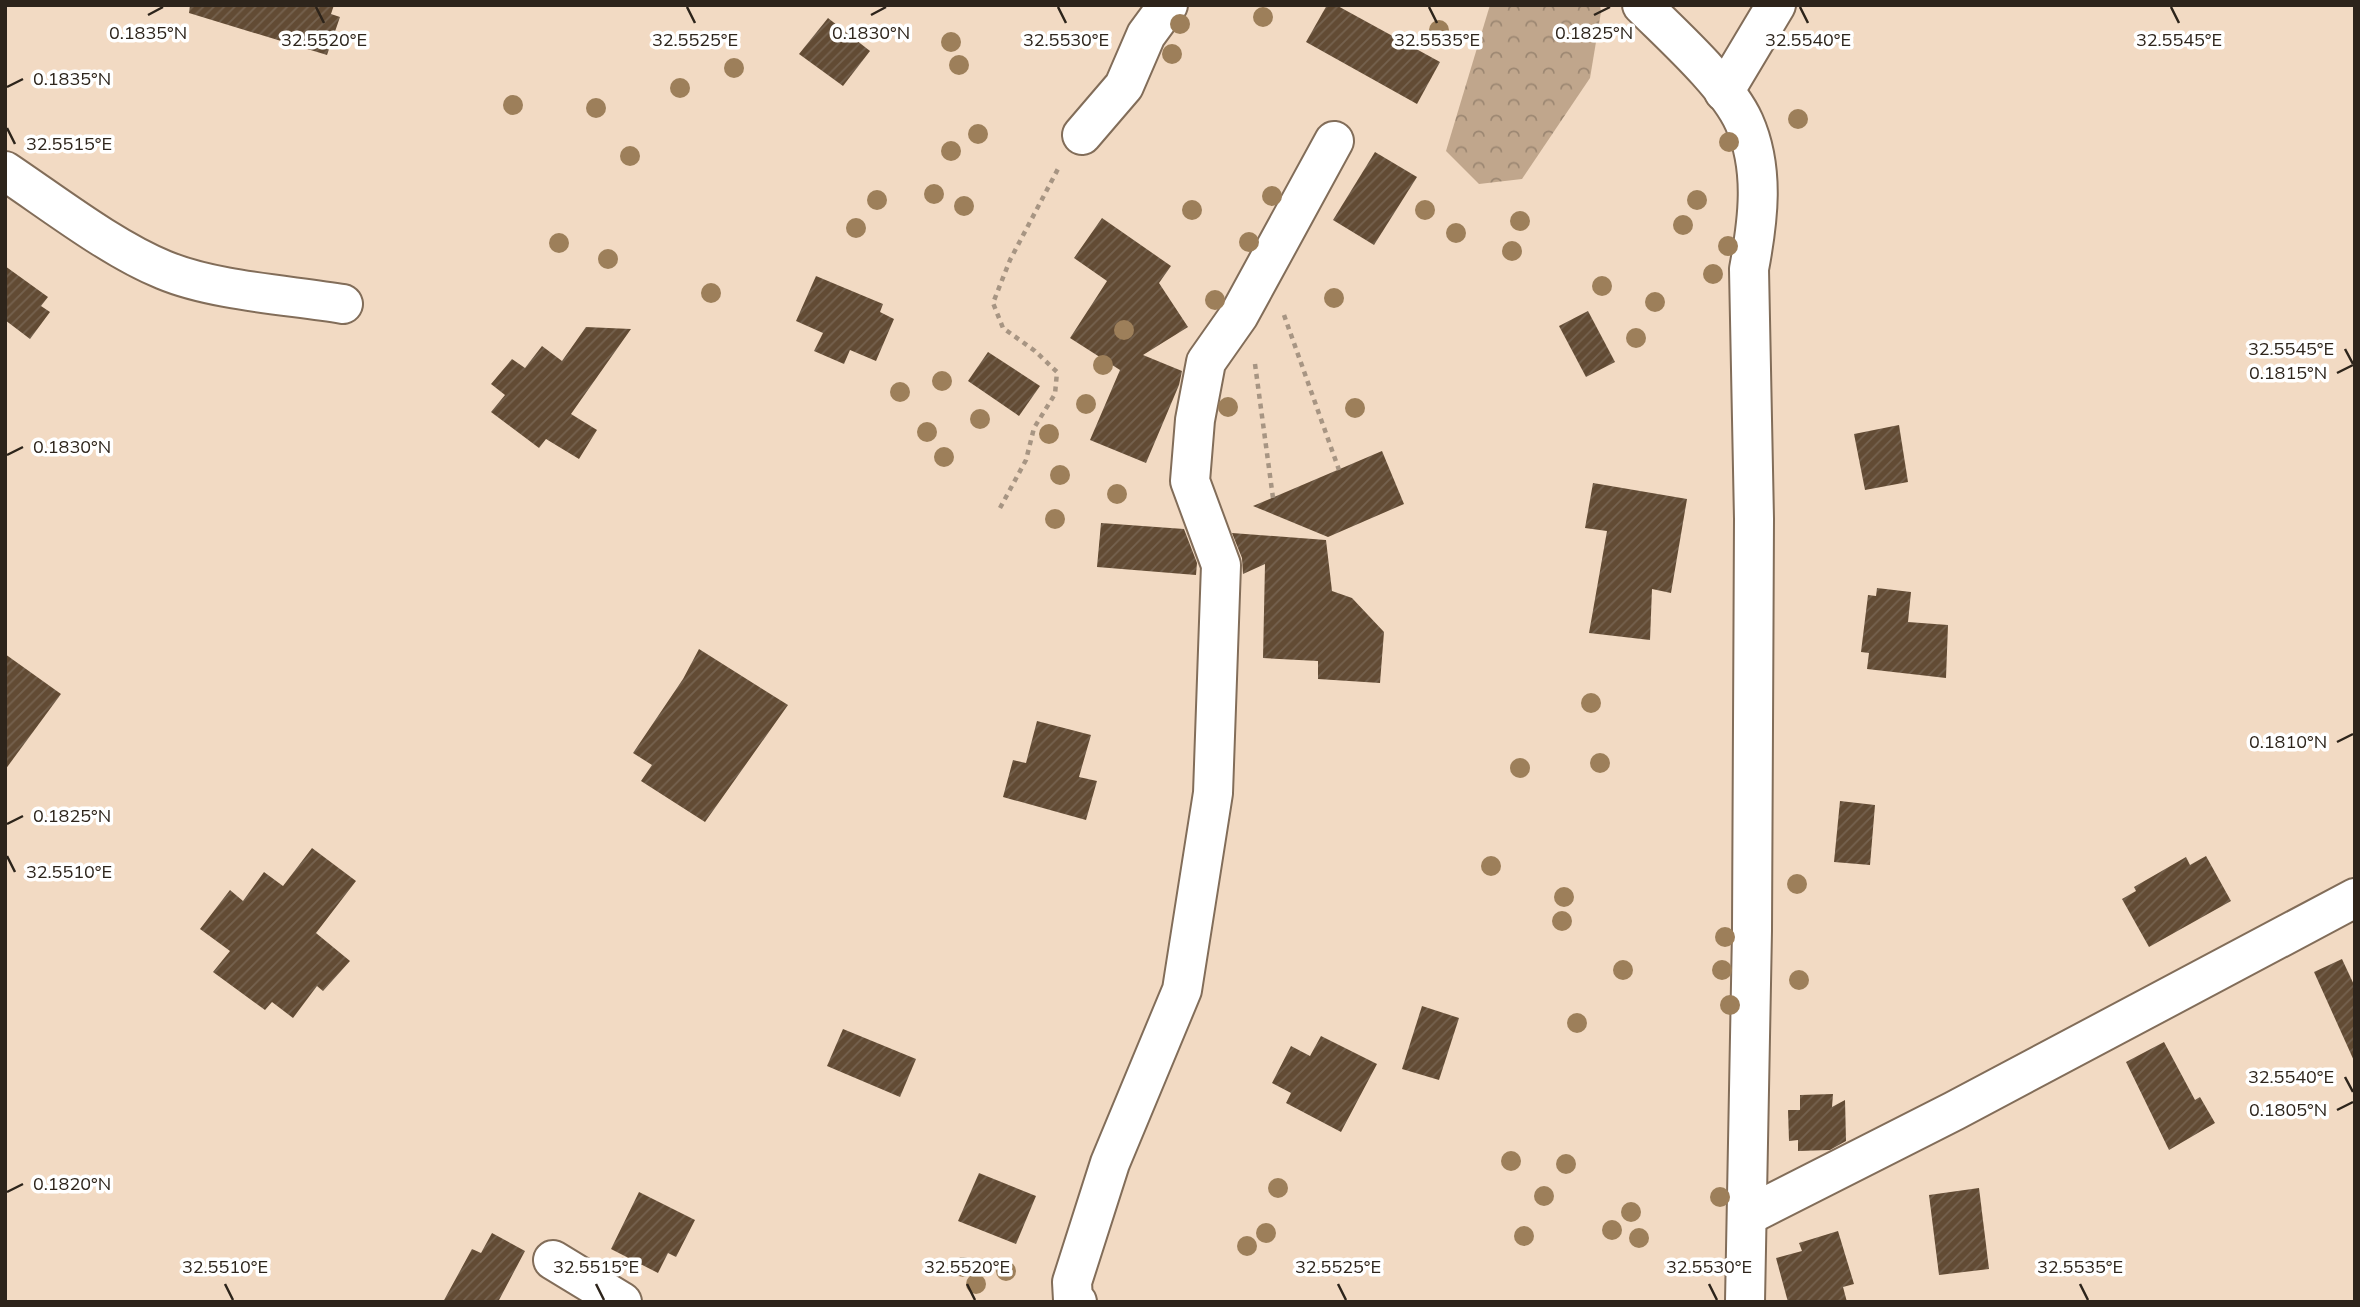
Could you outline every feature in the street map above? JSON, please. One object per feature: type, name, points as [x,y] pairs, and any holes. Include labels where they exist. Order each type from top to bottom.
[{"type":"street","points":[[1082,135],[1124,86],[1146,35],[1168,5]]},
{"type":"street","points":[[1642,5],[1724,92],[1743,122],[1759,186],[1756,229],[1749,269],[1754,519],[1745,1302]]},
{"type":"street","points":[[1724,92],[1776,5]]},
{"type":"street","points":[[1077,1302],[1073,1300],[1072,1282],[1111,1163],[1182,990],[1213,793],[1221,565],[1190,481],[1195,420],[1206,362],[1247,300],[1334,141]]},
{"type":"street","points":[[5,171],[122,247],[163,270],[204,281],[343,304]]},
{"type":"street","points":[[1747,1216],[1954,1111],[2355,898]]},
{"type":"street","points":[[553,1259],[622,1302]]},
{"type":"path","points":[[999,508],[1026,460],[1034,428],[1055,394],[1057,372],[1035,351],[1003,328],[993,303],[1010,260],[1054,175],[1082,135]]},
{"type":"path","points":[[1266,265],[1339,470]]},
{"type":"path","points":[[1247,300],[1273,498]]},
{"type":"green space","points":[[1490,5],[1600,5],[1601,12],[1590,78],[1522,179],[1479,184],[1446,151]]},
{"type":"building","points":[[190,5],[334,5],[331,14],[340,17],[327,55],[189,13]]},
{"type":"building","points":[[1327,5],[1336,5],[1440,62],[1417,104],[1306,42]]},
{"type":"building","points":[[828,18],[870,51],[843,86],[799,54]]},
{"type":"building","points":[[1375,152],[1417,177],[1374,245],[1333,220]]},
{"type":"building","points":[[1102,218],[1171,266],[1159,283],[1188,327],[1143,355],[1182,371],[1179,385],[1146,463],[1090,440],[1120,370],[1070,338],[1107,281],[1074,258]]},
{"type":"building","points":[[5,266],[48,297],[41,306],[50,312],[30,339],[5,320]]},
{"type":"building","points":[[816,276],[883,304],[880,312],[894,319],[876,361],[850,350],[844,364],[814,351],[823,333],[796,321]]},
{"type":"building","points":[[1588,311],[1615,362],[1586,377],[1559,326]]},
{"type":"building","points":[[586,327],[631,329],[571,414],[597,430],[579,459],[546,439],[539,448],[491,412],[505,395],[491,384],[512,359],[525,368],[542,346],[562,361]]},
{"type":"building","points":[[988,352],[1040,386],[1019,416],[968,381]]},
{"type":"building","points":[[1899,425],[1908,482],[1865,490],[1854,434]]},
{"type":"building","points":[[1382,451],[1404,504],[1328,537],[1253,506]]},
{"type":"building","points":[[1593,483],[1687,499],[1671,593],[1652,589],[1650,640],[1589,633],[1607,531],[1585,528]]},
{"type":"building","points":[[1101,523],[1184,529],[1197,563],[1196,575],[1097,567]]},
{"type":"building","points":[[1232,533],[1326,540],[1332,591],[1352,598],[1384,632],[1380,683],[1318,679],[1318,661],[1263,658],[1265,564],[1243,574],[1242,558]]},
{"type":"building","points":[[1877,588],[1911,592],[1908,622],[1948,625],[1946,678],[1867,669],[1869,653],[1861,652],[1868,595],[1876,596]]},
{"type":"building","points":[[699,649],[788,705],[705,822],[641,781],[652,765],[633,753],[683,679]]},
{"type":"building","points":[[5,654],[61,694],[5,770]]},
{"type":"building","points":[[1037,721],[1091,735],[1079,777],[1097,781],[1086,820],[1003,797],[1013,760],[1026,763]]},
{"type":"building","points":[[1840,801],[1875,805],[1870,865],[1834,862]]},
{"type":"building","points":[[312,848],[356,881],[316,933],[350,961],[323,991],[317,986],[293,1018],[272,1002],[265,1010],[213,972],[230,951],[200,929],[230,890],[243,901],[264,872],[283,886]]},
{"type":"building","points":[[2206,856],[2231,901],[2149,947],[2122,899],[2136,891],[2134,887],[2186,857],[2190,865]]},
{"type":"building","points":[[2342,959],[2355,987],[2355,1063],[2314,972]]},
{"type":"building","points":[[1422,1006],[1459,1018],[1439,1080],[1402,1069]]},
{"type":"building","points":[[843,1029],[916,1059],[900,1097],[827,1066]]},
{"type":"building","points":[[1321,1036],[1377,1064],[1341,1132],[1286,1103],[1291,1093],[1272,1083],[1291,1046],[1310,1056]]},
{"type":"building","points":[[2164,1042],[2195,1100],[2200,1097],[2215,1123],[2169,1150],[2126,1062]]},
{"type":"building","points":[[1833,1094],[1832,1107],[1845,1100],[1846,1141],[1830,1150],[1798,1151],[1798,1140],[1789,1141],[1788,1110],[1800,1110],[1800,1095]]},
{"type":"building","points":[[979,1173],[1036,1196],[1016,1244],[958,1221]]},
{"type":"building","points":[[1979,1188],[1989,1269],[1939,1275],[1929,1195]]},
{"type":"building","points":[[639,1192],[695,1220],[676,1257],[668,1253],[658,1273],[611,1249]]},
{"type":"building","points":[[1838,1231],[1854,1284],[1843,1287],[1847,1302],[1788,1302],[1776,1258],[1802,1251],[1799,1243]]},
{"type":"building","points":[[492,1233],[525,1251],[498,1302],[443,1302],[472,1249],[481,1253]]}]
